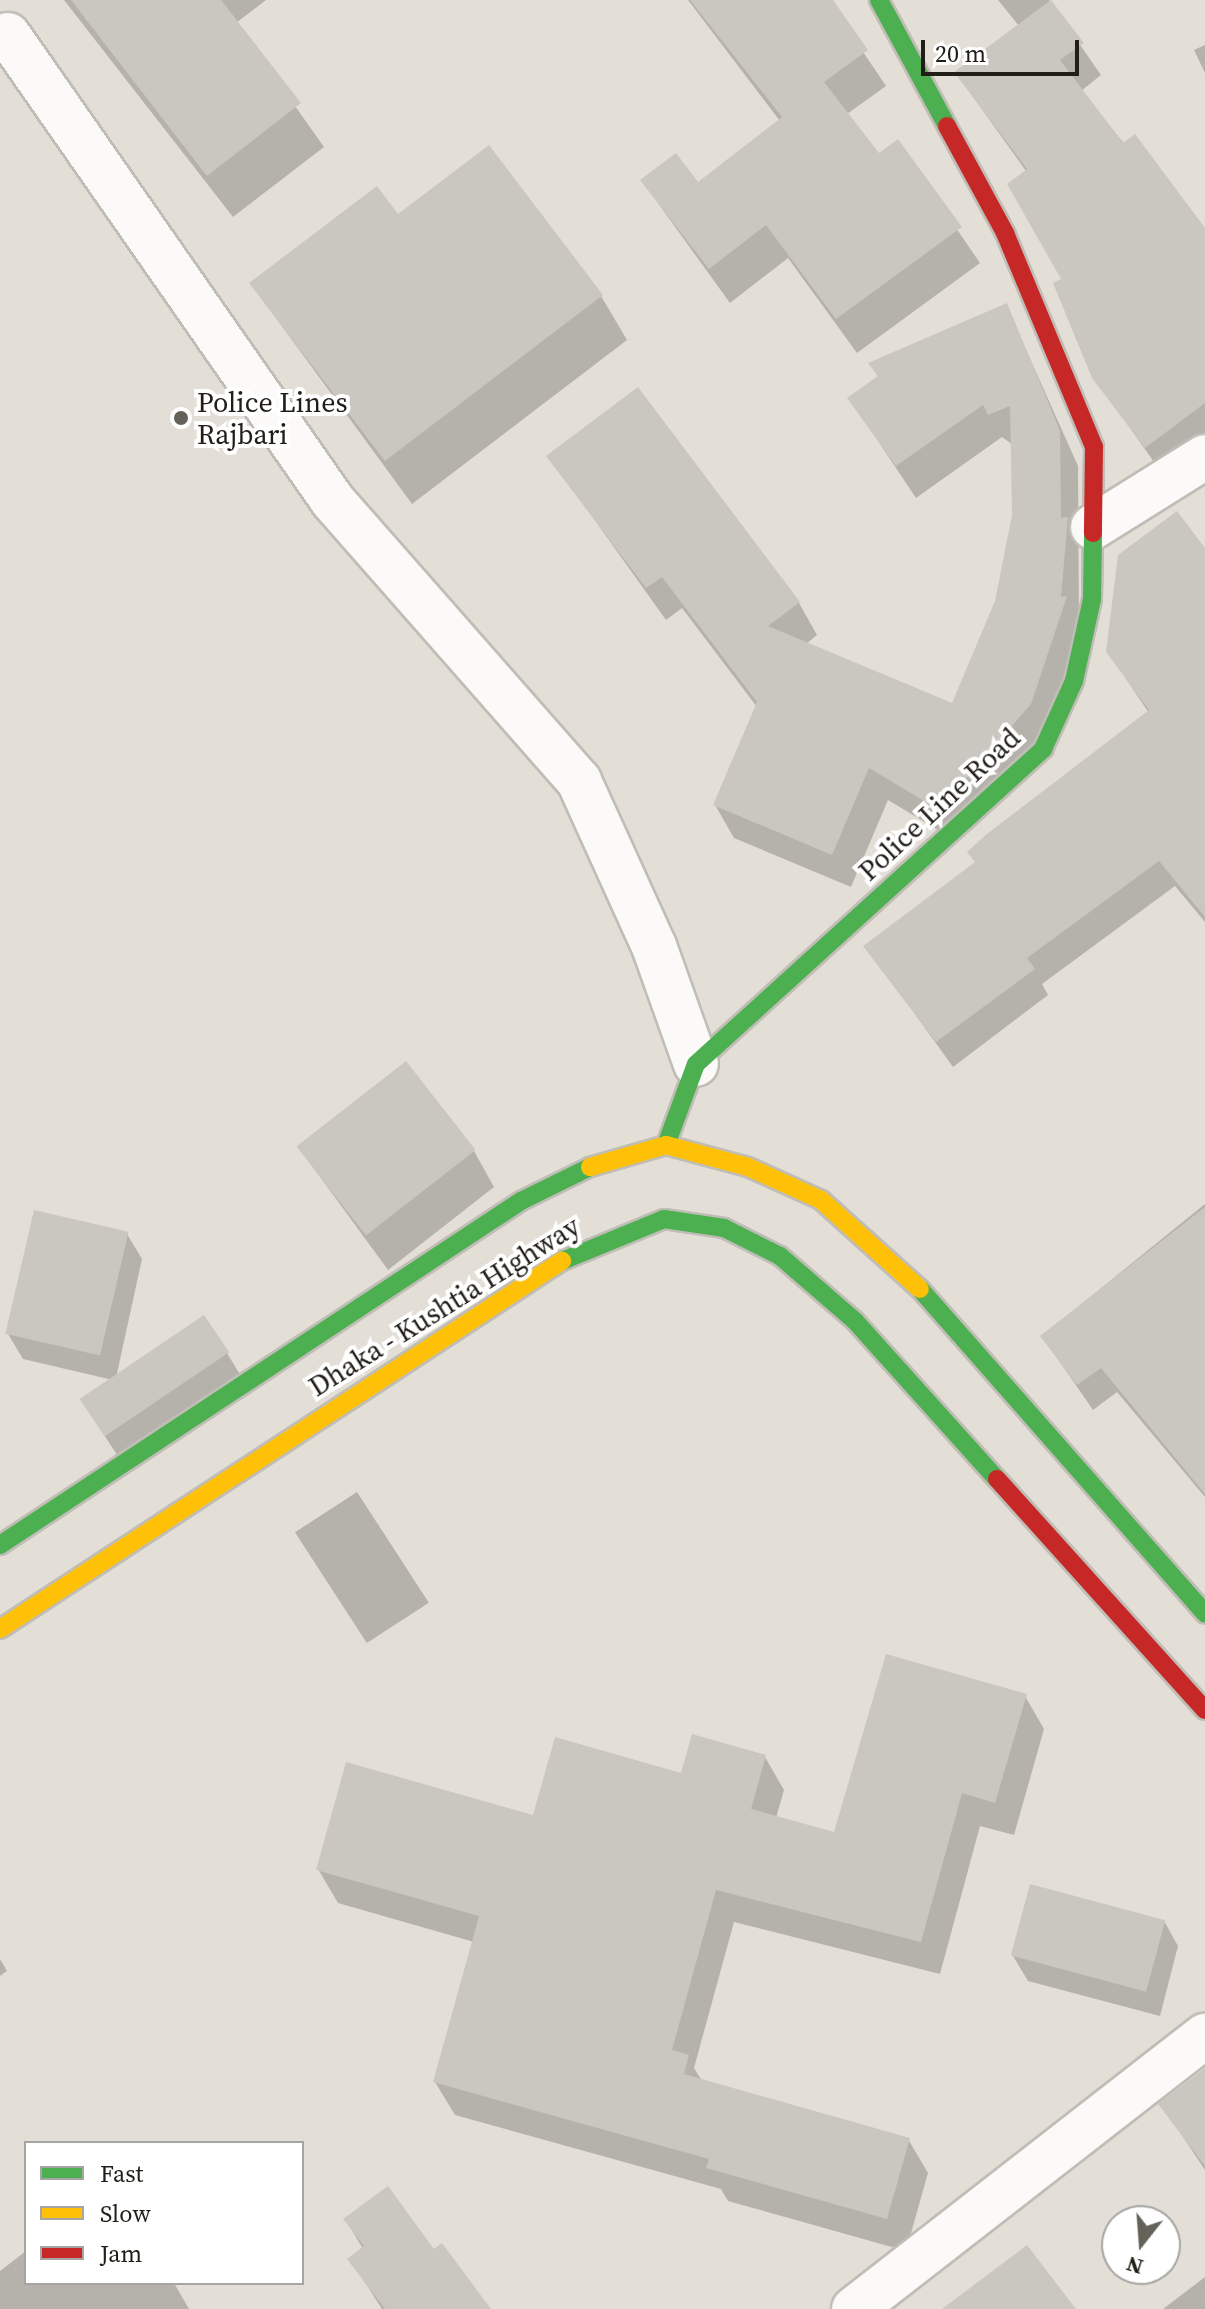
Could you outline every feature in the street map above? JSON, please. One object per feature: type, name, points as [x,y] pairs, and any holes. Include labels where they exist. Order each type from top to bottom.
[{"type":"main road","name":"Police Line Road","points":[[666,1145],[696,1064],[1043,749],[1080,653],[1092,599],[1094,447],[1005,233],[879,0]]},
{"type":"main road","name":"Dhaka - Kushtia Highway","points":[[0,1545],[521,1201],[599,1163],[666,1145]]},
{"type":"main road","points":[[666,1145],[748,1167],[821,1200],[868,1241],[1205,1613]]},
{"type":"main road","name":"Dhaka - Kushtia Highway","points":[[0,1629],[549,1268],[609,1236],[664,1219],[724,1228],[780,1256],[855,1321],[1205,1710]]},
{"type":"street","points":[[8,35],[333,501],[579,781],[654,946],[696,1064]]},
{"type":"street","points":[[1093,527],[1205,457]]},
{"type":"street","points":[[854,2309],[1205,2036]]},
{"type":"building","points":[[71,0],[221,0],[301,103],[207,176]]},
{"type":"building","points":[[690,0],[833,0],[868,50],[824,82],[879,153],[898,139],[962,227],[836,319],[766,225],[709,269],[640,180],[676,153],[698,182],[782,117]]},
{"type":"building","points":[[1051,0],[1084,43],[1060,60],[1123,143],[1135,134],[1205,228],[1205,403],[1145,448],[1092,378],[1053,283],[1061,279],[1007,184],[1027,169],[954,72]]},
{"type":"building","points":[[489,145],[603,295],[385,461],[249,283],[377,186],[398,214]]},
{"type":"building","points":[[1007,303],[1060,431],[1061,518],[1068,517],[1061,597],[1067,596],[1031,704],[939,810],[869,768],[832,855],[713,805],[757,702],[662,577],[646,588],[546,456],[638,387],[800,602],[768,626],[952,703],[995,601],[1012,515],[1010,406],[988,415],[983,405],[896,466],[847,398],[878,376],[868,363]]},
{"type":"building","points":[[1177,511],[1205,548],[1205,917],[1159,861],[1027,958],[1035,969],[936,1042],[863,946],[975,862],[967,852],[987,834],[1149,710],[1106,652],[1118,555]]},
{"type":"building","points":[[406,1061],[476,1150],[366,1236],[296,1147]]},
{"type":"building","points":[[1205,1207],[1205,1494],[1101,1368],[1077,1385],[1040,1336]]},
{"type":"building","points":[[34,1210],[129,1232],[100,1356],[5,1334]]},
{"type":"building","points":[[204,1315],[229,1352],[105,1436],[80,1399]]},
{"type":"building","points":[[886,1654],[1027,1694],[995,1803],[962,1793],[921,1942],[716,1890],[672,2050],[689,2055],[684,2074],[910,2138],[887,2219],[706,2168],[709,2159],[433,2082],[479,1916],[316,1870],[346,1762],[533,1815],[555,1737],[681,1773],[692,1734],[766,1755],[751,1809],[834,1832]]},
{"type":"building","points":[[1030,1884],[1165,1920],[1146,1992],[1011,1955]]},
{"type":"building","points":[[1205,2068],[1205,2166],[1158,2104]]},
{"type":"building","points":[[388,2186],[434,2249],[442,2243],[491,2309],[385,2309],[347,2259],[364,2246],[343,2219]]},
{"type":"building","points":[[1027,2245],[1076,2309],[942,2309]]},
{"type":"traffic: fast","points":[[879,0],[947,126]]},
{"type":"traffic: fast","points":[[666,1145],[696,1064],[1043,749],[1074,681],[1092,599],[1093,533]]},
{"type":"traffic: fast","points":[[0,1545],[521,1201],[590,1167]]},
{"type":"traffic: fast","points":[[562,1261],[664,1219],[724,1228],[780,1256],[855,1321],[997,1479]]},
{"type":"traffic: fast","points":[[920,1289],[1205,1613]]},
{"type":"traffic: slow","points":[[590,1167],[666,1145],[748,1167],[821,1200],[920,1289]]},
{"type":"traffic: slow","points":[[0,1629],[562,1261]]},
{"type":"traffic: jam","points":[[947,126],[1005,233],[1094,447],[1093,533]]},
{"type":"traffic: jam","points":[[997,1479],[1205,1710]]},
{"type":"place","name":"Police Lines Rajbari","points":[[181,418]]}]
